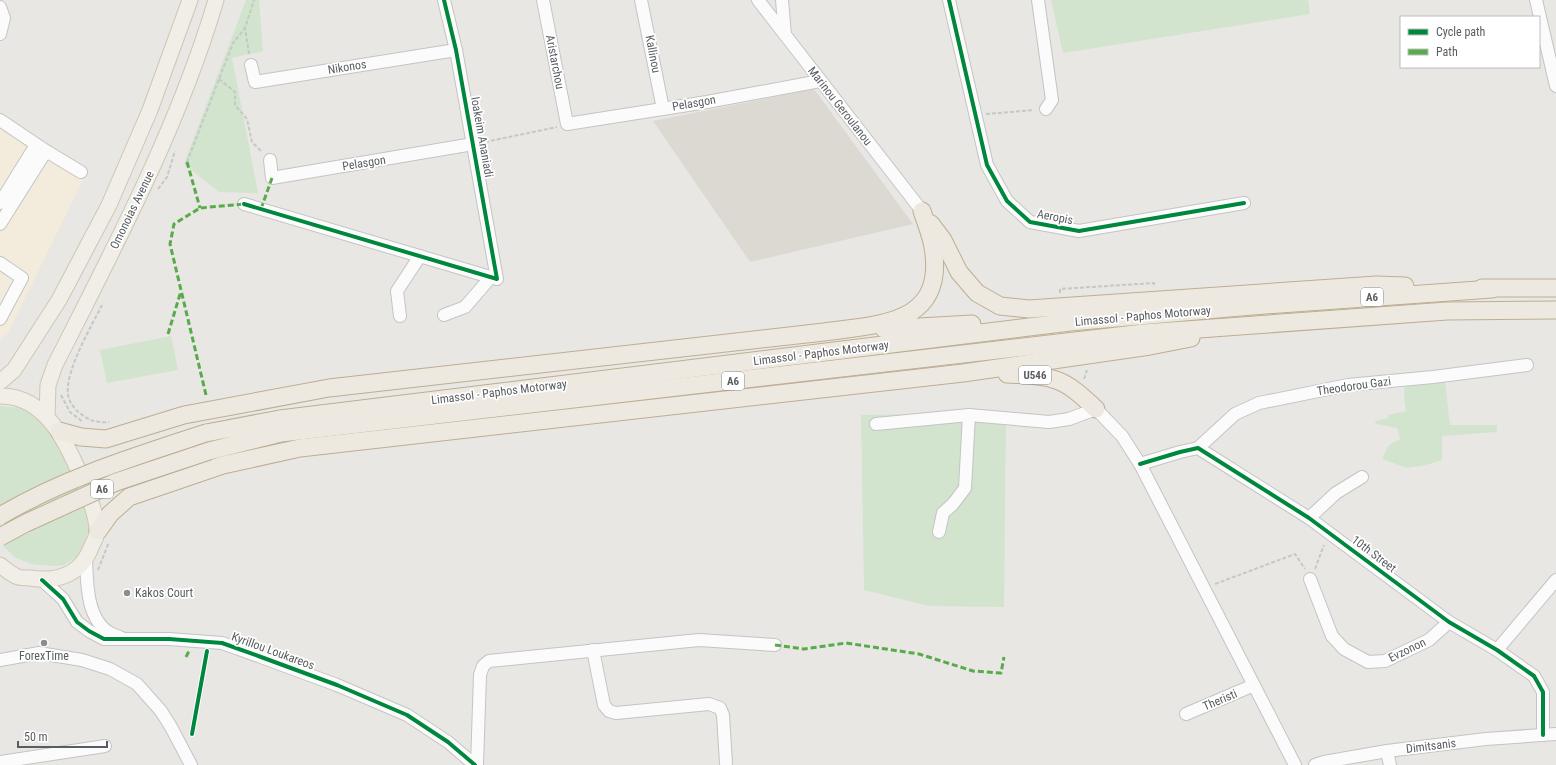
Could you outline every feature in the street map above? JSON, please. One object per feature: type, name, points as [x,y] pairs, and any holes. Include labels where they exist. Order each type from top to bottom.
[{"type":"highway","points":[[922,211],[943,240],[963,277],[977,293],[1000,306],[1029,309],[1376,284],[1492,289]]},
{"type":"highway","points":[[59,431],[81,437],[106,439],[184,415],[329,388],[824,332],[890,322],[914,311],[928,296],[935,272],[933,246],[922,211]]},
{"type":"highway","name":"A6","points":[[1492,289],[1556,288]]},
{"type":"highway","name":"Limassol - Paphos Motorway","points":[[0,516],[18,505],[109,465],[206,433],[280,419],[1070,322],[1252,306],[1492,289]]},
{"type":"highway","name":"Limassol - Paphos Motorway","points":[[0,537],[26,523],[116,482],[209,451],[281,433],[1144,332],[1448,311],[1556,310]]},
{"type":"highway","points":[[824,332],[965,324],[1070,322]]},
{"type":"highway","points":[[104,534],[110,514],[130,497],[223,465],[300,448],[963,373],[1150,346],[1258,324]]},
{"type":"highway","name":"U546","points":[[963,373],[1038,376],[1056,380],[1075,390],[1096,409]]},
{"type":"main road","name":"Omonoias Avenue","points":[[0,382],[14,370],[59,300],[108,205],[150,110],[190,0]]},
{"type":"main road","name":"Omonoias Avenue","points":[[47,416],[48,385],[55,365],[132,212],[167,136],[207,30],[216,0]]},
{"type":"main road","points":[[0,396],[10,396],[31,404],[47,416],[59,431],[78,468],[104,534],[86,558],[71,573],[59,578],[42,580],[17,577],[0,579]]},
{"type":"main road","points":[[0,565],[17,577]]},
{"type":"street","name":"Ioakeim Ananiadi","points":[[444,0],[456,50],[473,144],[494,278]]},
{"type":"street","name":"Aristarchou","points":[[543,0],[568,124]]},
{"type":"street","name":"Kallinou","points":[[641,0],[664,109]]},
{"type":"street","name":"Marinou Geroulanou","points":[[758,0],[922,211]]},
{"type":"street","points":[[782,0],[786,36]]},
{"type":"street","name":"Aeropis","points":[[949,0],[987,165],[1007,201],[1030,222],[1079,231],[1244,202]]},
{"type":"street","points":[[1038,0],[1052,100],[1046,109]]},
{"type":"street","points":[[1536,0],[1540,16]]},
{"type":"street","points":[[0,7],[4,18],[0,34]]},
{"type":"street","points":[[1540,17],[1556,86]]},
{"type":"street","name":"Nikonos","points":[[251,65],[255,82],[456,50]]},
{"type":"street","name":"Pelasgon","points":[[568,124],[664,109],[820,81]]},
{"type":"street","points":[[0,120],[41,148],[81,172]]},
{"type":"street","name":"Pelasgon","points":[[270,160],[272,178],[473,144]]},
{"type":"street","points":[[0,203],[41,148]]},
{"type":"street","points":[[0,224],[41,148]]},
{"type":"street","points":[[244,204],[494,278],[465,307],[444,315]]},
{"type":"street","points":[[400,316],[396,291],[420,256]]},
{"type":"street","points":[[0,263],[22,278],[0,319]]},
{"type":"street","name":"Theodorou Gazi","points":[[1198,448],[1236,414],[1259,403],[1348,384],[1433,377],[1526,365]]},
{"type":"street","points":[[876,424],[969,415],[1049,422],[1069,419],[1096,409]]},
{"type":"street","name":"U546","points":[[1096,409],[1122,436],[1140,464],[1295,765]]},
{"type":"street","points":[[939,532],[943,513],[953,504],[965,488],[969,415]]},
{"type":"street","points":[[1140,464],[1198,448]]},
{"type":"street","name":"10th Street","points":[[1198,448],[1309,518],[1449,622],[1497,650],[1534,676],[1543,692],[1551,736]]},
{"type":"street","points":[[1309,518],[1336,493],[1362,477]]},
{"type":"street","name":"Kyrillou Loukareos","points":[[86,558],[88,595],[97,620],[109,633],[126,640]]},
{"type":"street","name":"Evzonon","points":[[1310,579],[1332,636],[1344,649],[1368,662],[1385,661],[1429,640],[1449,622]]},
{"type":"street","name":"Kyrillou Loukareos","points":[[42,580],[63,599],[77,622],[89,631],[104,639],[169,639],[222,643],[337,685],[407,715],[448,742],[476,765]]},
{"type":"street","points":[[1497,650],[1556,580]]},
{"type":"street","points":[[476,765],[480,675],[483,666],[489,661],[699,640],[776,645]]},
{"type":"street","points":[[593,650],[604,705],[609,711],[616,713],[710,704],[720,708],[723,715],[726,763]]},
{"type":"street","points":[[1,658],[39,653],[82,660],[110,668],[137,684],[161,711],[191,765]]},
{"type":"street","name":"Theristi","points":[[1186,714],[1254,686]]},
{"type":"street","name":"Dimitsanis","points":[[1315,765],[1324,762],[1387,751],[1486,739],[1551,736]]},
{"type":"street","points":[[0,762],[104,746]]},
{"type":"street","points":[[1387,751],[1390,765]]},
{"type":"path","points":[[187,162],[233,43],[245,28],[254,0]]},
{"type":"path","points":[[245,28],[251,65]]},
{"type":"path","points":[[219,79],[235,92],[236,104],[247,119],[252,142],[270,160]]},
{"type":"path","points":[[975,115],[1046,109]]},
{"type":"path","points":[[473,144],[568,124]]},
{"type":"path","points":[[1060,289],[1154,283],[1154,289]]},
{"type":"path","points":[[102,422],[96,422],[88,419],[76,411],[70,402],[68,381],[74,363],[105,299]]},
{"type":"path","points":[[1086,385],[1083,379],[1088,369]]},
{"type":"path","points":[[61,394],[70,412],[84,422]]},
{"type":"path","points":[[1310,579],[1322,554],[1328,532]]},
{"type":"path","points":[[97,572],[104,534]]},
{"type":"path","points":[[1204,588],[1295,554],[1310,579]]},
{"type":"shaded area","points":[[814,89],[913,224],[750,262],[653,121]]},
{"type":"shaded area","points":[[0,125],[85,176],[8,333],[0,340]]},
{"type":"green space","points":[[246,0],[259,0],[263,51],[232,58],[258,193],[219,192],[184,164]]},
{"type":"green space","points":[[1051,0],[1308,0],[1310,14],[1063,53]]},
{"type":"green space","points":[[171,336],[178,370],[107,383],[100,350]]},
{"type":"green space","points":[[1445,382],[1450,425],[1497,425],[1497,432],[1442,436],[1442,460],[1426,465],[1407,468],[1382,459],[1389,445],[1400,439],[1397,428],[1376,424],[1375,421],[1388,418],[1388,415],[1406,411],[1404,397],[1405,383]]},
{"type":"green space","points":[[0,406],[23,408],[41,417],[55,433],[90,511],[91,525],[79,555],[64,565],[51,566],[32,564],[16,558],[0,543]]},
{"type":"green space","points":[[1006,413],[1004,607],[929,606],[864,590],[861,415]]},
{"type":"marked path","points":[[187,162],[200,208]]},
{"type":"marked path","points":[[261,209],[272,178]]},
{"type":"marked path","points":[[206,395],[170,244],[174,224],[200,208],[244,204]]},
{"type":"marked path","points":[[168,334],[181,291]]},
{"type":"marked path","points":[[775,645],[804,649],[846,643],[919,654],[973,671],[1001,673],[1004,657]]},
{"type":"marked path","points":[[186,657],[190,649]]},
{"type":"cycle path","points":[[244,204],[497,279],[456,50],[444,0]]},
{"type":"cycle path","points":[[949,0],[987,165],[1007,201],[1030,222],[1079,231],[1244,203]]},
{"type":"cycle path","points":[[1140,464],[1198,448],[1309,518],[1449,622],[1497,650],[1534,676],[1543,692],[1543,735]]},
{"type":"cycle path","points":[[42,580],[63,599],[77,622],[89,631],[104,639],[169,639],[222,643],[337,685],[407,715],[448,742],[475,765]]},
{"type":"cycle path","points":[[192,734],[207,651]]},
{"type":"place","name":"Kakos Court","points":[[127,593]]},
{"type":"place","name":"ForexTime","points":[[44,643]]}]
